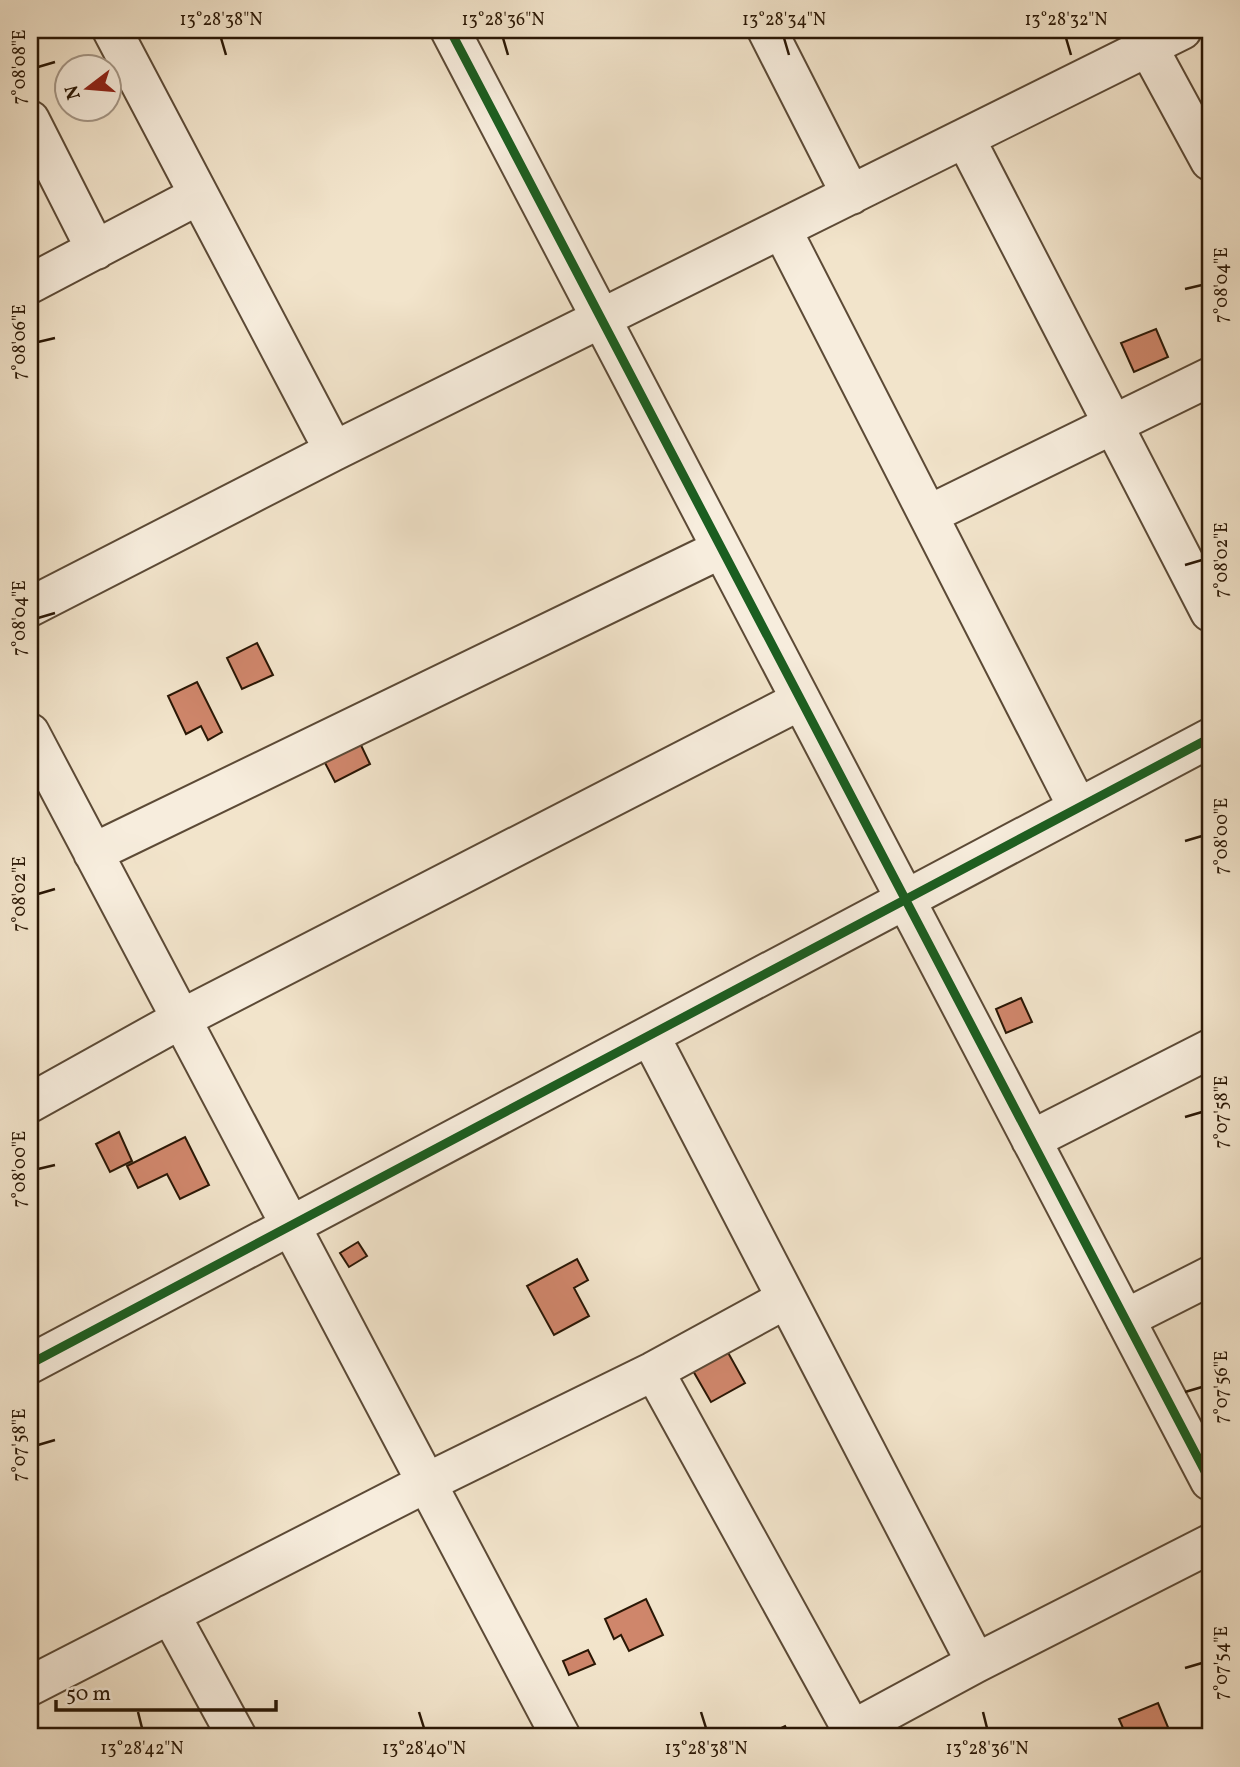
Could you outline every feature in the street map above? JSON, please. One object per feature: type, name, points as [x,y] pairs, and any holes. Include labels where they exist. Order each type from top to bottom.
[{"type":"street","points":[[112,30],[334,451]]},
{"type":"street","points":[[450,30],[1210,1481]]},
{"type":"street","points":[[766,30],[851,195]]},
{"type":"street","points":[[30,607],[334,451],[1182,30]]},
{"type":"street","points":[[1148,47],[1210,160]]},
{"type":"street","points":[[30,120],[96,250]]},
{"type":"street","points":[[965,138],[1210,612]]},
{"type":"street","points":[[30,285],[199,195]]},
{"type":"street","points":[[782,230],[1078,808]]},
{"type":"street","points":[[928,515],[1210,377]]},
{"type":"street","points":[[93,853],[721,549]]},
{"type":"street","points":[[30,1102],[181,1019],[801,701]]},
{"type":"street","points":[[30,733],[561,1737]]},
{"type":"street","points":[[30,1364],[1210,738]]},
{"type":"street","points":[[650,1036],[976,1664]]},
{"type":"street","points":[[1031,1140],[1210,1049]]},
{"type":"street","points":[[1125,1320],[1210,1276]]},
{"type":"street","points":[[30,1686],[426,1483],[654,1371],[786,1299]]},
{"type":"street","points":[[654,1371],[854,1734],[976,1664],[1210,1544]]},
{"type":"street","points":[[170,1614],[237,1737]]},
{"type":"building","points":[[1156,329],[1168,357],[1134,372],[1121,343]]},
{"type":"building","points":[[257,643],[273,675],[242,689],[227,658]]},
{"type":"building","points":[[197,682],[222,732],[208,740],[201,726],[186,734],[168,696]]},
{"type":"building","points":[[359,741],[370,764],[335,782],[323,759]]},
{"type":"building","points":[[1021,998],[1032,1022],[1006,1033],[996,1009]]},
{"type":"building","points":[[119,1132],[132,1161],[110,1172],[96,1144]]},
{"type":"building","points":[[185,1137],[209,1185],[180,1199],[167,1174],[138,1188],[127,1166]]},
{"type":"building","points":[[358,1242],[367,1256],[349,1267],[340,1253]]},
{"type":"building","points":[[577,1259],[588,1280],[574,1288],[589,1316],[554,1335],[527,1286]]},
{"type":"building","points":[[726,1349],[745,1383],[711,1402],[692,1369]]},
{"type":"building","points":[[646,1599],[663,1635],[629,1651],[621,1635],[614,1639],[605,1619]]},
{"type":"building","points":[[588,1650],[595,1664],[569,1675],[563,1661]]},
{"type":"building","points":[[1158,1703],[1172,1737],[1127,1737],[1119,1719]]},
{"type":"building","points":[[785,1726],[790,1737],[762,1737]]},
{"type":"cycle path","points":[[450,30],[1210,1481]]},
{"type":"cycle path","points":[[30,1364],[1210,738]]}]
